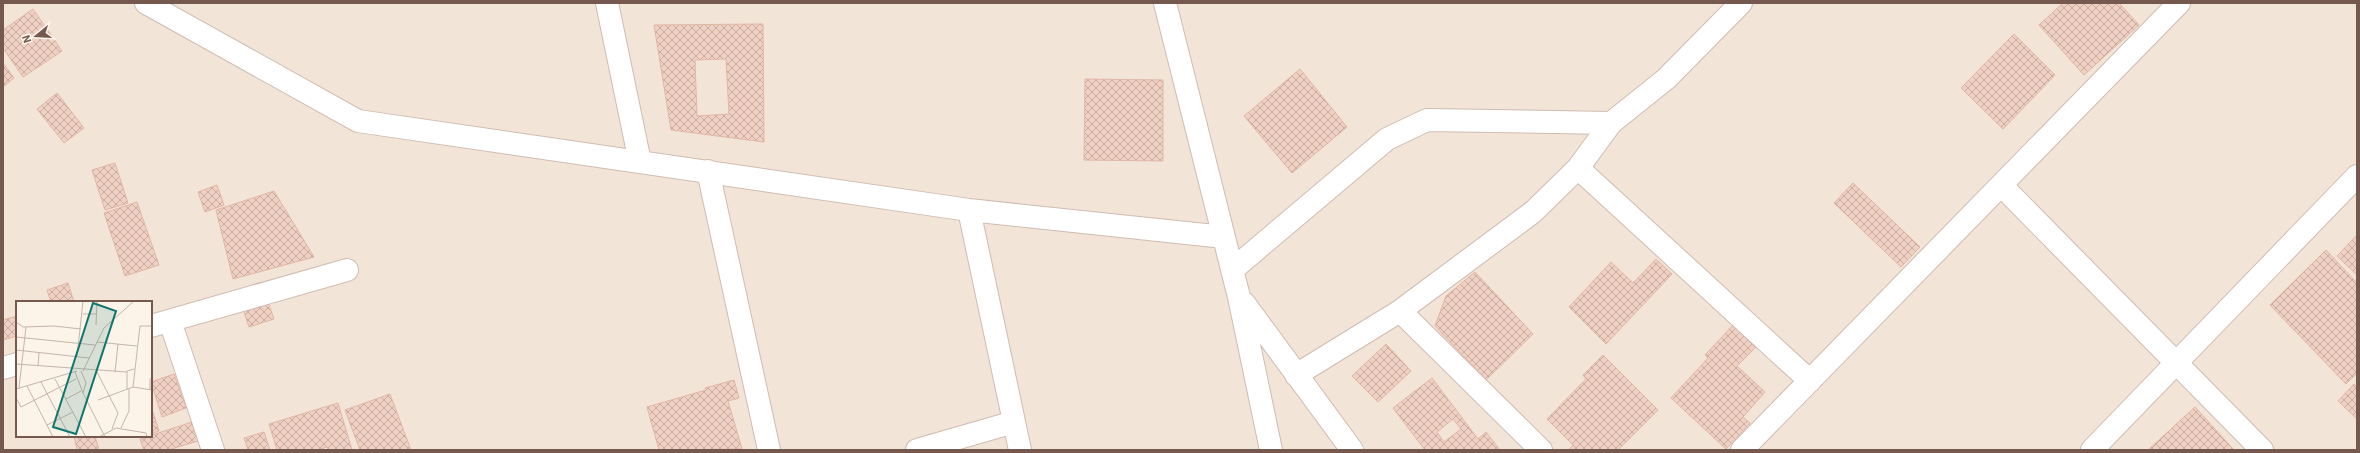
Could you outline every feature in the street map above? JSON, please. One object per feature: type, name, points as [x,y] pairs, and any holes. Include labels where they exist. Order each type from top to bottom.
[{"type":"street","points":[[146,3],[358,121],[968,210],[1224,237]]},
{"type":"street","points":[[607,3],[640,162]]},
{"type":"street","points":[[1165,3],[1239,297],[1271,450]]},
{"type":"street","points":[[1296,375],[1400,311],[1533,212],[1578,168],[1611,123],[1666,78],[1741,3]]},
{"type":"street","points":[[1742,450],[2179,3]]},
{"type":"street","points":[[1232,270],[1387,139],[1427,120],[1611,123]]},
{"type":"street","points":[[1578,168],[1810,381]]},
{"type":"street","points":[[708,172],[769,450]]},
{"type":"street","points":[[2092,450],[2357,176]]},
{"type":"street","points":[[2001,185],[2262,450]]},
{"type":"street","points":[[968,210],[1020,450]]},
{"type":"street","points":[[213,450],[161,323],[348,270]]},
{"type":"street","points":[[1239,297],[1352,450]]},
{"type":"street","points":[[1400,311],[1541,450]]},
{"type":"street","points":[[3,368],[16,364]]},
{"type":"street","points":[[917,450],[1014,422]]},
{"type":"shaded area","points":[[3,3],[2357,3],[2357,450],[3,450]]},
{"type":"building","points":[[2063,3],[2119,3],[2139,25],[2084,75],[2039,25]]},
{"type":"building","points":[[33,9],[62,51],[23,77],[3,48],[3,30]]},
{"type":"building","points":[[763,24],[764,142],[671,130],[654,25]],"holes":[[[726,59],[729,114],[697,116],[695,60]]]},
{"type":"building","points":[[2014,34],[2055,75],[2003,129],[1961,88]]},
{"type":"building","points":[[3,63],[14,78],[3,87]]},
{"type":"building","points":[[1300,69],[1347,127],[1292,173],[1244,116]]},
{"type":"building","points":[[1085,79],[1163,80],[1163,161],[1084,160]]},
{"type":"building","points":[[57,93],[84,128],[64,143],[37,109]]},
{"type":"building","points":[[115,163],[128,203],[105,210],[92,170]]},
{"type":"building","points":[[1853,183],[1920,247],[1901,267],[1834,203]]},
{"type":"building","points":[[217,185],[224,205],[205,212],[198,192]]},
{"type":"building","points":[[274,191],[314,257],[233,279],[216,210]]},
{"type":"building","points":[[137,202],[159,265],[125,276],[104,213]]},
{"type":"building","points":[[2357,235],[2357,275],[2337,256]]},
{"type":"building","points":[[2326,250],[2357,283],[2357,373],[2346,384],[2270,305]]},
{"type":"building","points":[[1656,259],[1672,274],[1606,344],[1569,307],[1611,262],[1633,283]]},
{"type":"building","points":[[1475,272],[1533,334],[1486,380],[1435,326],[1446,296]]},
{"type":"building","points":[[261,282],[274,319],[249,327],[237,291]]},
{"type":"building","points":[[68,283],[74,301],[51,301],[47,290]]},
{"type":"building","points":[[16,316],[16,336],[3,340],[3,320]]},
{"type":"building","points":[[1734,324],[1757,346],[1737,366],[1765,392],[1743,417],[1750,423],[1726,449],[1671,398],[1708,358],[1705,355]]},
{"type":"building","points":[[1386,344],[1411,371],[1378,402],[1352,376]]},
{"type":"building","points":[[1603,355],[1658,410],[1618,450],[1568,450],[1573,445],[1547,419],[1586,379],[1583,375]]},
{"type":"building","points":[[174,374],[186,408],[162,417],[152,382]]},
{"type":"building","points":[[1432,378],[1478,439],[1486,432],[1500,450],[1425,450],[1393,408]],"holes":[[[1453,419],[1461,429],[1444,442],[1437,432]]]},
{"type":"building","points":[[734,380],[739,398],[728,401],[742,449],[659,450],[647,407],[706,390],[705,388]]},
{"type":"building","points":[[2354,384],[2357,387],[2357,419],[2338,401]]},
{"type":"building","points":[[390,394],[411,450],[360,450],[345,410]]},
{"type":"building","points":[[338,403],[352,450],[328,450],[327,447],[318,450],[277,450],[269,424]]},
{"type":"building","points":[[2195,407],[2234,450],[2148,450]]},
{"type":"building","points":[[152,409],[159,431],[152,434]]},
{"type":"building","points":[[192,422],[198,441],[168,450],[144,450],[140,439],[152,437],[152,435]]},
{"type":"building","points":[[264,432],[270,450],[248,450],[244,438]]},
{"type":"building","points":[[74,437],[95,437],[99,450],[77,450]]}]
